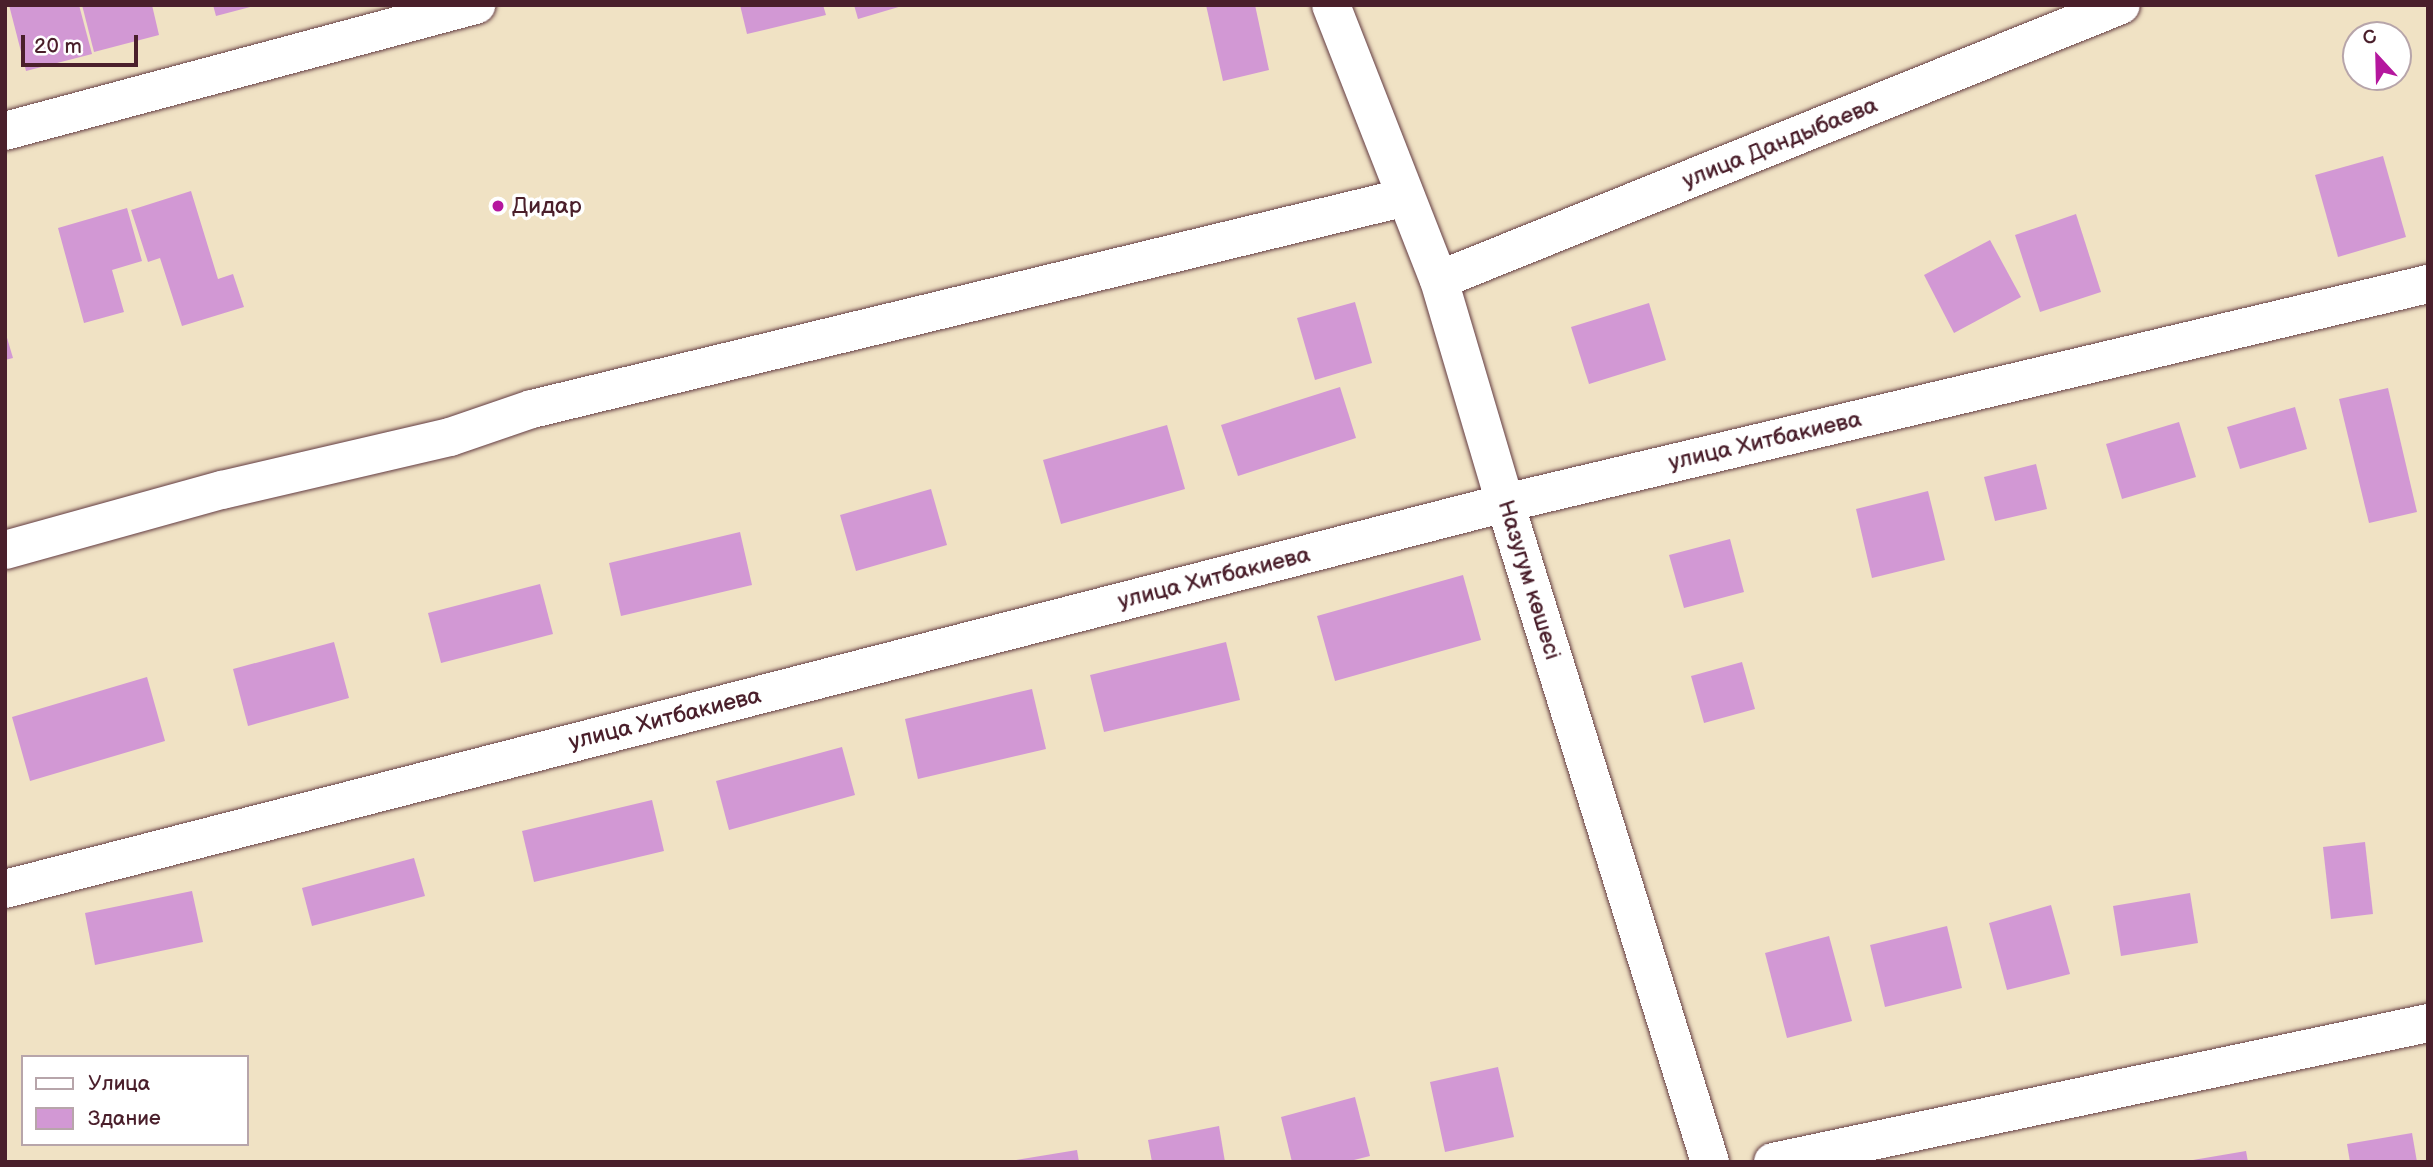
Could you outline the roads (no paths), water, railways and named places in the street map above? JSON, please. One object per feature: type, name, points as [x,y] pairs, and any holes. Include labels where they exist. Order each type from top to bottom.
[{"type":"street","points":[[5,131],[476,5]]},
{"type":"street","name":"Назугум көшесі","points":[[1331,5],[1439,281],[1504,503],[1710,1162]]},
{"type":"street","name":"улица Дандыбаева","points":[[1439,281],[2121,5]]},
{"type":"street","points":[[5,550],[222,490],[450,437],[532,409],[1406,197]]},
{"type":"street","name":"улица Хитбакиева","points":[[5,889],[1504,503],[2428,284]]},
{"type":"street","points":[[1773,1162],[2428,1023]]},
{"type":"place","name":"Дидар","points":[[498,206]]}]
